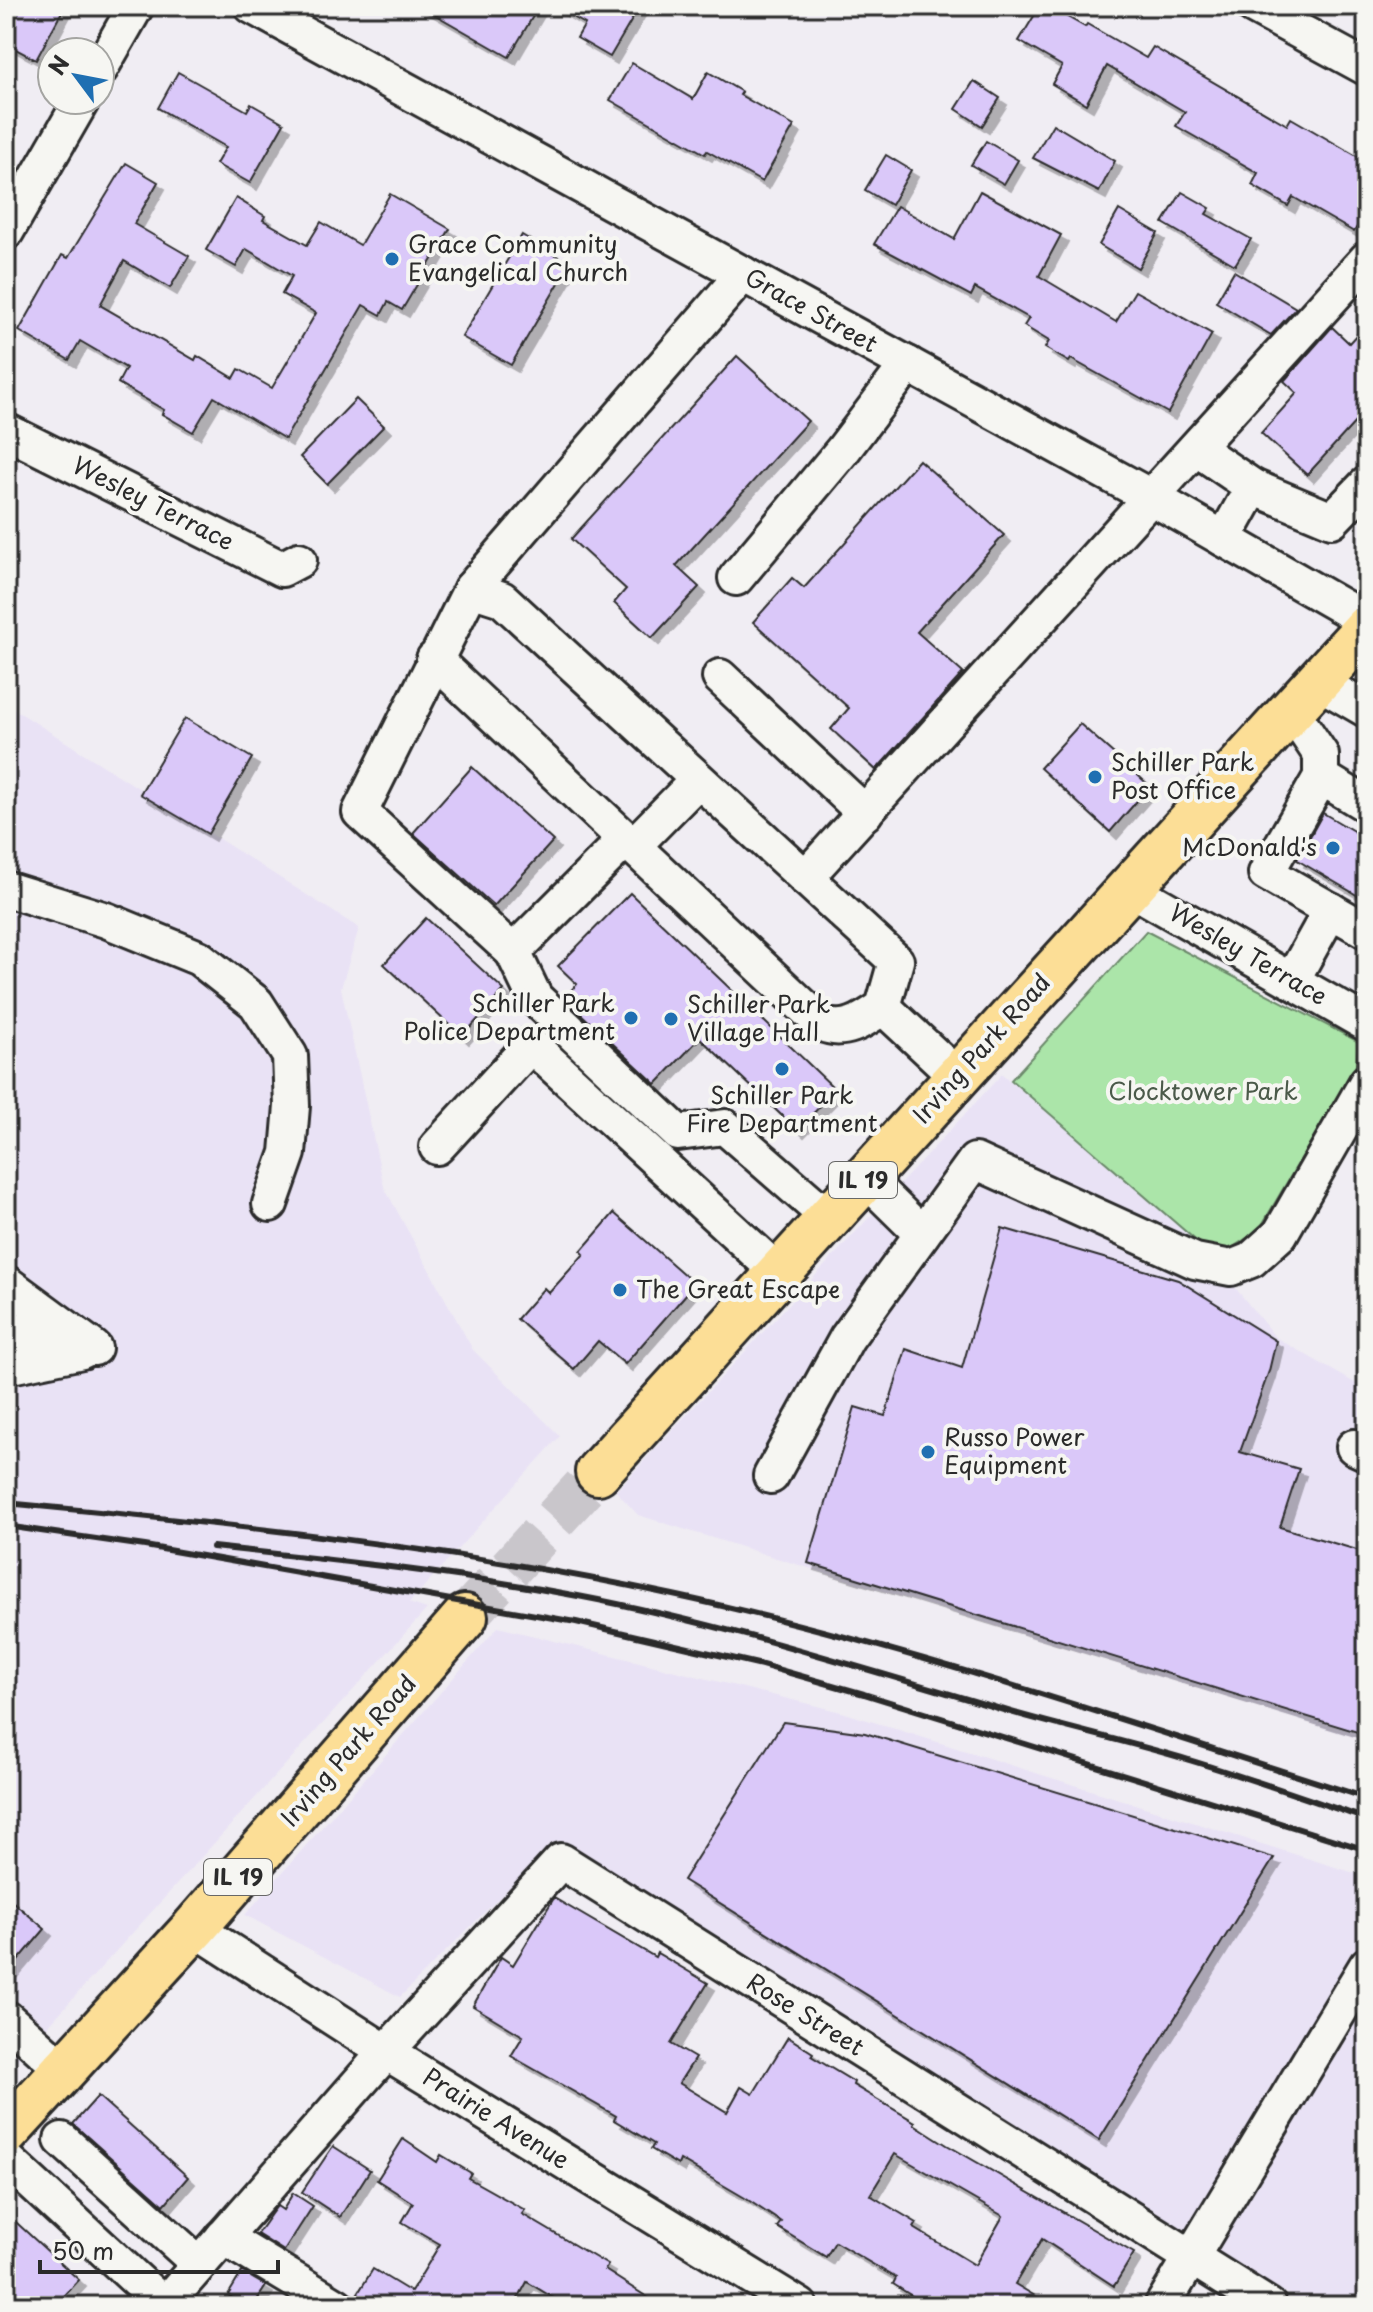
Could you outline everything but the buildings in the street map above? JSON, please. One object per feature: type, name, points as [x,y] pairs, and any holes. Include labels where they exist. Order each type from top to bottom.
[{"type":"main road","name":"Irving Park Road","points":[[598,1472],[1367,627]]},
{"type":"main road","name":"Irving Park Road","points":[[6,2133],[194,1928],[465,1617]]},
{"type":"street","points":[[116,41],[136,6]]},
{"type":"street","name":"Grace Street","points":[[252,6],[1151,497],[1367,621]]},
{"type":"street","points":[[1253,6],[1367,68]]},
{"type":"street","points":[[6,232],[73,116]]},
{"type":"street","points":[[805,878],[1367,259]]},
{"type":"street","points":[[743,274],[471,589],[360,812],[513,952],[535,998],[678,1133],[725,1127],[829,1218]]},
{"type":"street","points":[[736,578],[843,450],[908,364]]},
{"type":"street","name":"Wesley Terrace","points":[[6,431],[282,569],[299,560]]},
{"type":"street","points":[[1196,448],[1253,487],[1332,520],[1367,484]]},
{"type":"street","points":[[1224,539],[1253,487]]},
{"type":"street","points":[[434,659],[822,1024],[831,1028],[853,1025],[883,1007],[896,961],[502,599],[471,589]]},
{"type":"street","points":[[720,677],[865,813]]},
{"type":"street","points":[[1367,710],[1304,696],[1321,755],[1321,777],[1266,873],[1367,931]]},
{"type":"street","points":[[1321,777],[1367,805]]},
{"type":"street","points":[[513,952],[698,780]]},
{"type":"street","name":"Wesley Terrace","points":[[1128,887],[1367,1024]]},
{"type":"street","points":[[6,889],[106,920],[199,958],[256,1003],[290,1056],[292,1106],[288,1153],[270,1204]]},
{"type":"street","points":[[1292,980],[1331,910]]},
{"type":"street","points":[[883,1007],[957,1076]]},
{"type":"street","points":[[437,1147],[531,1045],[779,1273]]},
{"type":"street","points":[[771,1476],[847,1338],[975,1161],[1195,1261],[1231,1268],[1251,1260],[1280,1234],[1367,1082]]},
{"type":"street","points":[[865,1178],[922,1234]]},
{"type":"street","points":[[6,1283],[94,1348]]},
{"type":"street","points":[[6,1328],[94,1348]]},
{"type":"street","points":[[6,1367],[94,1348]]},
{"type":"street","name":"Rose Street","points":[[386,2052],[561,1861],[1269,2306]]},
{"type":"street","name":"Prairie Avenue","points":[[194,1928],[386,2052],[800,2306]]},
{"type":"street","points":[[1162,2306],[1367,1965]]},
{"type":"street","points":[[6,2018],[64,2070]]},
{"type":"street","points":[[6,2159],[163,2306],[386,2052]]},
{"type":"street","points":[[62,2140],[199,2264]]},
{"type":"street","points":[[223,2237],[337,2306]]},
{"type":"shaded area","points":[[6,704],[359,928],[341,988],[384,1187],[473,1350],[560,1436],[409,1603],[427,1609],[6,2072]]},
{"type":"shaded area","points":[[1002,1074],[1200,1244],[1275,1337],[1367,1390],[1367,1741],[638,1515],[616,1491]]},
{"type":"shaded area","points":[[498,1627],[845,1713],[1367,1877],[1367,2306],[1307,2306],[554,1843],[400,1997],[245,1915]]},
{"type":"green space","name":"Clocktower Park","points":[[1146,931],[1359,1042],[1356,1065],[1259,1230],[1227,1251],[1200,1244],[1011,1080]]},
{"type":"tunnel","points":[[465,1617],[598,1472]]},
{"type":"railway","points":[[6,1503],[174,1519],[424,1550],[673,1595],[761,1615],[935,1662],[1367,1798]]},
{"type":"railway","points":[[6,1526],[145,1546],[576,1622],[762,1665],[1367,1850]]},
{"type":"railway","points":[[213,1547],[487,1580],[684,1619],[1189,1760],[1367,1819]]},
{"type":"place","name":"Grace Community Evangelical Church","points":[[392,259]]},
{"type":"place","name":"Schiller Park Post Office","points":[[1095,777]]},
{"type":"place","name":"McDonald's","points":[[1333,848]]},
{"type":"place","name":"Schiller Park Police Department","points":[[631,1018]]},
{"type":"place","name":"Schiller Park Village Hall","points":[[671,1019]]},
{"type":"place","name":"Schiller Park Fire Department","points":[[782,1069]]},
{"type":"place","name":"The Great Escape","points":[[620,1290]]},
{"type":"place","name":"Russo Power Equipment","points":[[928,1452]]}]
